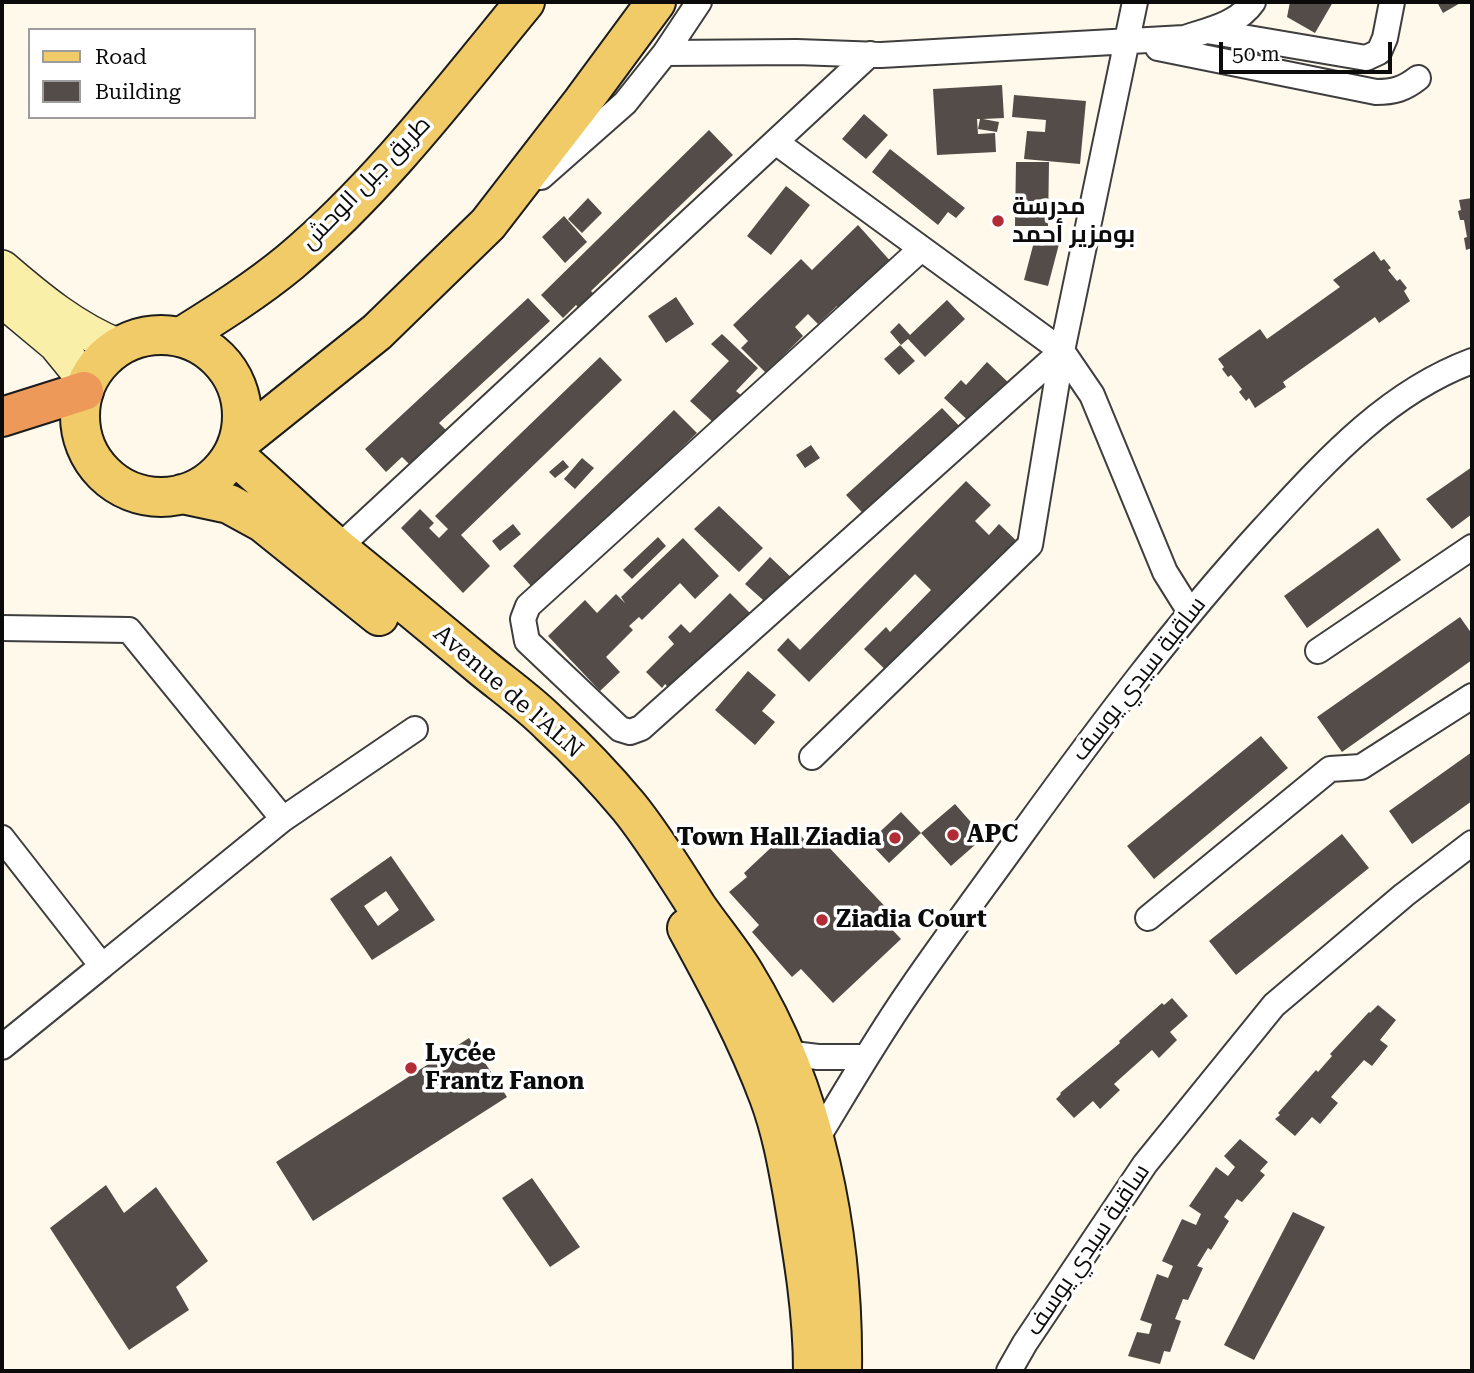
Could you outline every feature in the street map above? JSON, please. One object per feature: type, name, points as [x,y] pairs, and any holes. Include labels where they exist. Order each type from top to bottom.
[{"type":"highway","points":[[2,417],[86,386]]},
{"type":"main road","name":"طريق جبل الوحش","points":[[181,337],[237,302],[289,262],[343,214],[390,164],[525,2]]},
{"type":"main road","points":[[235,449],[242,410],[233,378],[211,352],[181,337],[159,335],[138,338],[119,347],[106,356],[86,386],[80,409],[85,444],[93,460],[105,474],[136,493],[159,497],[182,494],[202,486],[220,472],[235,449],[377,332],[488,224],[656,2]]},
{"type":"main road","points":[[2,268],[70,322],[119,347]]},
{"type":"main road","points":[[2,299],[56,344],[86,386]]},
{"type":"main road","name":"Avenue de l'ALN","points":[[235,449],[338,548],[548,721],[629,807],[744,972],[770,1057]]},
{"type":"main road","points":[[182,494],[229,504],[262,522],[575,777],[618,824],[657,880],[716,982],[770,1057],[770,1099],[801,1147],[831,1218],[842,1321],[842,1371]]},
{"type":"main road","points":[[801,1147],[813,1371]]},
{"type":"street","points":[[488,224],[625,103],[666,53],[699,2]]},
{"type":"street","points":[[812,757],[1030,545],[1062,351],[1135,2]]},
{"type":"street","points":[[666,53],[870,54],[1184,38],[1218,27],[1246,12],[1253,2]]},
{"type":"street","points":[[1206,31],[1366,58],[1379,52],[1385,38],[1392,2]]},
{"type":"street","points":[[1127,42],[1376,92],[1404,89],[1418,78]]},
{"type":"street","points":[[338,548],[870,54]]},
{"type":"street","points":[[777,143],[1062,351],[1092,395],[1165,572],[1190,612]]},
{"type":"street","points":[[921,249],[528,606],[523,619],[527,642],[620,729],[630,732],[640,728],[1062,351]]},
{"type":"street","name":"ساقية سيدي يوسف","points":[[801,1147],[866,1057],[909,990],[1091,738],[1190,612],[1329,457],[1391,404],[1458,366],[1472,361]]},
{"type":"street","points":[[1318,651],[1469,556]]},
{"type":"street","points":[[2,628],[129,630],[283,819]]},
{"type":"street","points":[[548,721],[575,686]]},
{"type":"street","points":[[1148,918],[1329,769],[1361,767],[1472,696]]},
{"type":"street","points":[[2,1047],[283,819],[415,729]]},
{"type":"street","points":[[2,838],[102,966]]},
{"type":"street","name":"ساقية سيدي يوسف","points":[[1009,1371],[1145,1164],[1274,1004],[1404,895],[1472,843]]},
{"type":"street","points":[[770,1057],[866,1057]]},
{"type":"building","points":[[1290,2],[1333,2],[1315,33],[1287,17]]},
{"type":"building","points":[[1437,2],[1462,2],[1443,13]]},
{"type":"building","points":[[1002,85],[1004,118],[983,119],[999,122],[997,132],[978,129],[980,119],[977,119],[978,134],[995,133],[996,152],[937,155],[933,89]]},
{"type":"building","points":[[1014,95],[1086,101],[1080,164],[1024,159],[1027,131],[1045,132],[1046,120],[1012,117]]},
{"type":"building","points":[[864,114],[888,135],[866,159],[842,139]]},
{"type":"building","points":[[709,130],[733,155],[591,291],[596,296],[581,311],[576,305],[563,318],[541,295]]},
{"type":"building","points":[[890,149],[965,208],[956,218],[948,212],[938,225],[872,172]]},
{"type":"building","points":[[1016,162],[1049,162],[1048,226],[1015,226]]},
{"type":"building","points":[[786,186],[810,205],[771,255],[747,236]]},
{"type":"building","points":[[588,198],[602,213],[582,233],[568,219]]},
{"type":"building","points":[[1472,198],[1472,248],[1466,250],[1464,238],[1467,237],[1464,220],[1460,220],[1458,211],[1461,210],[1459,200]]},
{"type":"building","points":[[564,216],[587,242],[565,263],[542,237]]},
{"type":"building","points":[[858,225],[893,264],[843,312],[837,306],[818,324],[808,314],[795,327],[803,336],[766,373],[741,348],[748,341],[733,325],[801,259],[812,270]]},
{"type":"building","points":[[1035,238],[1059,244],[1048,286],[1024,280]]},
{"type":"building","points":[[1374,251],[1381,261],[1384,259],[1391,268],[1388,270],[1397,281],[1400,279],[1407,288],[1404,291],[1410,301],[1379,323],[1375,317],[1283,382],[1286,387],[1255,408],[1249,398],[1246,401],[1239,392],[1242,389],[1231,375],[1228,377],[1218,359],[1260,329],[1267,339],[1340,287],[1333,280]]},
{"type":"building","points":[[676,297],[694,324],[666,343],[648,316]]},
{"type":"building","points":[[528,298],[550,321],[439,423],[447,431],[410,465],[402,457],[386,472],[365,449]]},
{"type":"building","points":[[947,300],[965,319],[925,357],[908,339],[901,345],[890,332],[899,323],[910,335]]},
{"type":"building","points":[[722,334],[758,368],[736,391],[742,396],[715,424],[690,401],[729,361],[711,344]]},
{"type":"building","points":[[900,345],[915,361],[899,375],[884,359]]},
{"type":"building","points":[[600,357],[622,380],[461,535],[490,566],[463,593],[401,528],[420,509],[434,523],[429,528],[439,538],[448,529],[435,516]]},
{"type":"building","points":[[987,362],[1012,386],[974,426],[944,398],[961,380],[966,385]]},
{"type":"building","points":[[942,408],[964,431],[869,520],[846,495]]},
{"type":"building","points":[[674,410],[697,433],[532,587],[513,566]]},
{"type":"building","points":[[811,445],[820,458],[805,468],[796,455]]},
{"type":"building","points":[[582,458],[594,468],[575,489],[564,479]]},
{"type":"building","points":[[563,460],[569,467],[555,478],[549,472]]},
{"type":"building","points":[[1472,467],[1472,514],[1452,529],[1426,499]]},
{"type":"building","points":[[966,481],[991,505],[975,521],[989,535],[999,524],[1024,548],[897,681],[864,649],[886,627],[890,632],[931,590],[915,574],[809,682],[777,650],[788,638],[800,650]]},
{"type":"building","points":[[719,506],[763,548],[739,572],[694,529]]},
{"type":"building","points":[[513,524],[521,534],[500,551],[492,541]]},
{"type":"building","points":[[1378,528],[1401,560],[1307,628],[1284,596]]},
{"type":"building","points":[[658,537],[666,546],[632,579],[623,570]]},
{"type":"building","points":[[683,538],[719,576],[695,599],[680,583],[642,620],[639,617],[629,626],[633,630],[606,657],[620,672],[600,691],[548,636],[585,600],[597,613],[616,594],[625,603],[621,597]]},
{"type":"building","points":[[770,557],[795,581],[771,607],[745,584]]},
{"type":"building","points":[[730,593],[757,620],[676,695],[665,684],[662,688],[646,672],[674,644],[668,637],[681,624],[690,633]]},
{"type":"building","points":[[1460,617],[1472,634],[1472,660],[1342,752],[1317,717]]},
{"type":"building","points":[[748,671],[776,695],[762,711],[775,722],[755,745],[715,710]]},
{"type":"building","points":[[1261,736],[1288,768],[1154,879],[1127,846]]},
{"type":"building","points":[[1472,752],[1472,801],[1412,844],[1389,811]]},
{"type":"building","name":"APC","points":[[955,804],[984,837],[951,866],[921,833]]},
{"type":"building","name":"Town Hall Ziadia","points":[[901,812],[921,833],[889,863],[869,842]]},
{"type":"building","name":"Ziadia Court","points":[[796,831],[813,848],[822,840],[894,916],[886,923],[901,939],[833,1003],[801,969],[792,977],[752,932],[759,925],[729,892],[747,877],[744,873],[777,842],[780,845]]},
{"type":"building","points":[[1342,834],[1369,868],[1236,975],[1209,941]]},
{"type":"building","points":[[391,856],[435,920],[372,960],[330,899]],"holes":[[[386,891],[399,910],[378,926],[364,906]]]},
{"type":"building","points":[[1172,998],[1188,1016],[1170,1032],[1177,1040],[1159,1058],[1152,1050],[1114,1084],[1120,1090],[1100,1109],[1093,1101],[1074,1118],[1056,1099],[1060,1093],[1120,1043],[1119,1041],[1162,1003],[1164,1005]]},
{"type":"building","points":[[1378,1005],[1396,1020],[1380,1040],[1388,1046],[1372,1066],[1364,1060],[1331,1097],[1338,1103],[1320,1124],[1312,1117],[1295,1136],[1275,1119],[1280,1115],[1278,1113]]},
{"type":"building","points":[[469,1038],[507,1097],[313,1221],[276,1162]]},
{"type":"building","points":[[1240,1139],[1268,1162],[1260,1171],[1265,1175],[1242,1202],[1237,1199],[1224,1217],[1229,1221],[1211,1250],[1208,1248],[1197,1266],[1203,1268],[1188,1300],[1183,1299],[1175,1319],[1181,1321],[1170,1352],[1164,1351],[1160,1364],[1128,1356],[1137,1332],[1149,1334],[1152,1324],[1140,1320],[1157,1274],[1168,1278],[1173,1266],[1162,1261],[1182,1219],[1196,1225],[1201,1214],[1189,1206],[1216,1167],[1228,1176],[1235,1167],[1224,1156]]},
{"type":"building","points":[[532,1178],[580,1247],[550,1267],[502,1198]]},
{"type":"building","points":[[106,1185],[124,1213],[156,1187],[208,1261],[176,1287],[189,1310],[129,1350],[50,1228]]},
{"type":"building","points":[[1293,1212],[1325,1227],[1254,1360],[1224,1345]]},
{"type":"place","name":"مدرسة بومزير أحمد","points":[[998,221]]},
{"type":"place","name":"APC","points":[[953,835]]},
{"type":"place","name":"Town Hall Ziadia","points":[[895,838]]},
{"type":"place","name":"Ziadia Court","points":[[822,920]]},
{"type":"place","name":"Lycée Frantz Fanon","points":[[411,1068]]}]
